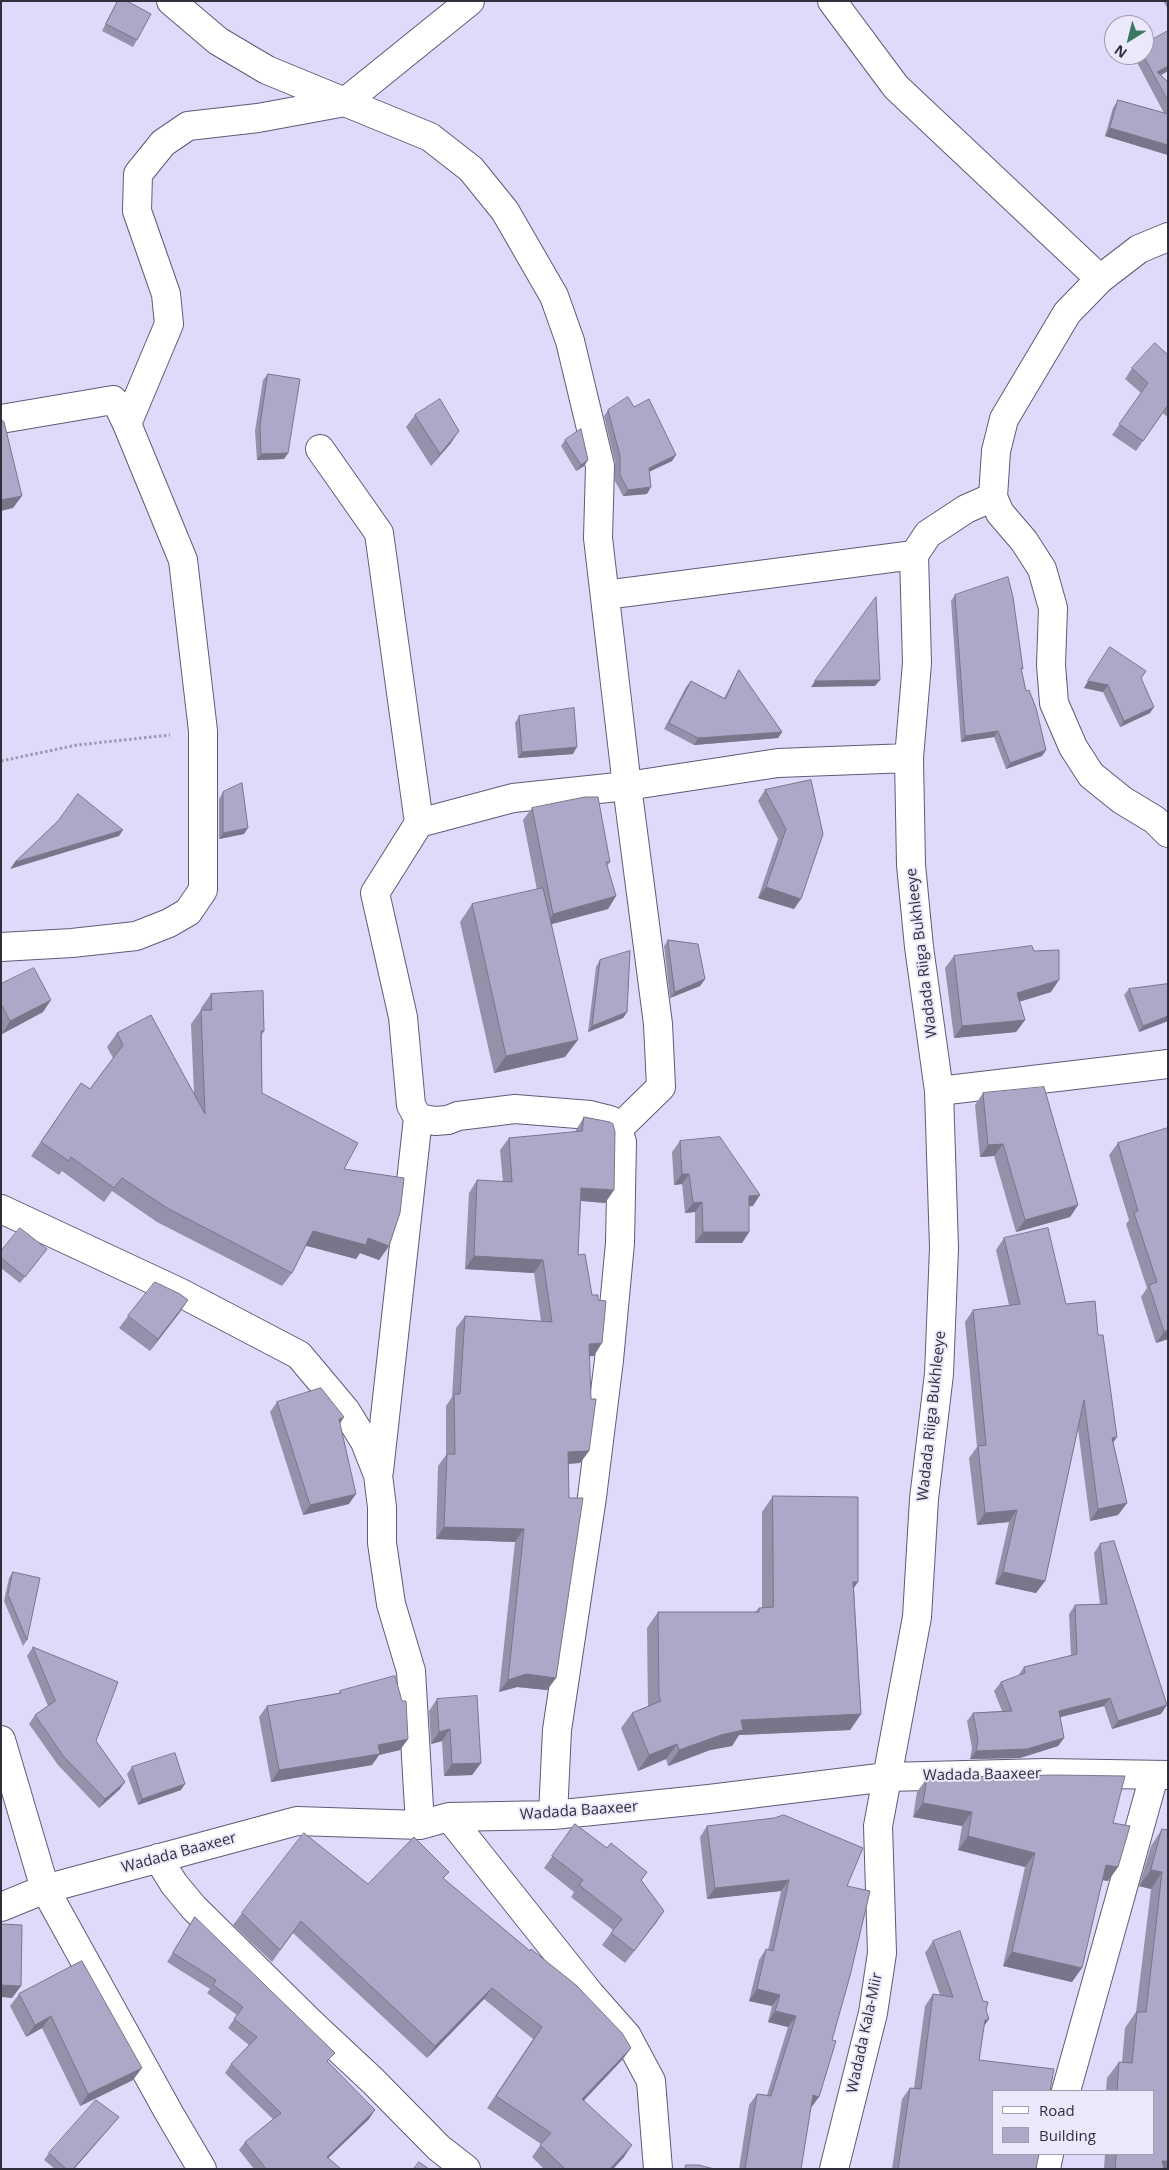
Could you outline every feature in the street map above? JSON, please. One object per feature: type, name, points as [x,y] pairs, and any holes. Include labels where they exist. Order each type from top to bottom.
[{"type":"street","points":[[172,1],[218,41],[267,70],[430,136],[471,169],[505,211],[554,296],[570,341],[600,466],[598,538],[626,786],[658,1024],[661,1087],[618,1129]]},
{"type":"street","points":[[127,424],[169,324],[166,294],[137,211],[138,174],[164,143],[188,126],[258,118],[345,102],[470,1]]},
{"type":"street","points":[[832,1],[896,87],[1100,279]]},
{"type":"street","points":[[1168,237],[1139,249],[1100,279],[1067,314],[1004,419],[996,451],[992,496],[1000,513],[1024,541],[1042,570],[1053,608],[1051,665],[1054,703],[1072,746],[1091,775],[1122,800],[1155,820],[1168,833]]},
{"type":"street","points":[[1,420],[113,400],[119,407],[183,560],[203,731],[203,890],[188,912],[169,923],[136,936],[72,943],[1,947]]},
{"type":"street","points":[[320,449],[379,533],[419,823],[375,893],[403,1017],[411,1105],[418,1118],[378,1475],[382,1507],[382,1543],[391,1604],[411,1670],[420,1825]]},
{"type":"street","points":[[605,595],[914,554],[933,530],[966,509],[992,496]]},
{"type":"street","name":"Wadada Riiga Bukhleeye","points":[[887,1777],[917,1617],[924,1499],[939,1374],[944,1248],[939,1091],[919,947],[911,865],[909,758],[917,663],[914,554]]},
{"type":"street","points":[[419,823],[513,798],[626,786],[778,764],[909,758]]},
{"type":"street","points":[[939,1091],[1168,1064]]},
{"type":"street","points":[[418,1118],[434,1121],[448,1120],[458,1116],[515,1109],[590,1114],[610,1120],[618,1129],[622,1142],[620,1244],[592,1497],[557,1730],[553,1815]]},
{"type":"street","points":[[1,1209],[179,1292],[299,1355],[346,1411],[365,1442],[378,1475]]},
{"type":"street","points":[[1,1740],[46,1888],[169,2113],[202,2169]]},
{"type":"street","name":"Wadada Baaxeer","points":[[1,1907],[46,1888],[297,1821],[420,1825],[449,1818],[553,1815],[709,1799],[887,1777],[1045,1773],[1161,1776]]},
{"type":"street","points":[[1066,2090],[1161,1776]]},
{"type":"street","name":"Wadada Kala-Miir","points":[[834,2169],[873,2014],[882,1953],[878,1826],[887,1777]]},
{"type":"street","points":[[449,1818],[590,1994],[627,2036],[651,2081],[658,2169]]},
{"type":"street","points":[[158,1858],[174,1884],[194,1908],[373,2081],[439,2148],[466,2169]]},
{"type":"street","points":[[1046,2169],[1049,2155]]},
{"type":"path","points":[[1,761],[77,745],[203,731]]},
{"type":"building","points":[[118,1],[127,1],[151,14],[137,40],[106,24]]},
{"type":"building","points":[[1168,31],[1168,66],[1157,72],[1168,82],[1168,101],[1148,65],[1154,65],[1154,39]]},
{"type":"building","points":[[1118,100],[1168,114],[1168,145],[1110,128]]},
{"type":"building","points":[[1155,343],[1168,355],[1168,405],[1143,441],[1119,424],[1148,383],[1132,368]]},
{"type":"building","points":[[268,374],[300,379],[288,453],[261,454],[260,425]]},
{"type":"building","points":[[628,397],[634,407],[649,399],[676,455],[649,468],[651,487],[628,490],[620,475],[620,456],[608,410]]},
{"type":"building","points":[[440,399],[459,431],[440,454],[415,415]]},
{"type":"building","points":[[1,419],[4,422],[22,496],[1,500]]},
{"type":"building","points":[[581,429],[588,460],[581,465],[565,440]]},
{"type":"building","points":[[1008,577],[1013,597],[1023,669],[1021,668],[1026,691],[1029,690],[1036,708],[1046,750],[1010,763],[998,731],[965,736],[955,595]]},
{"type":"building","points":[[876,597],[880,680],[815,681]]},
{"type":"building","points":[[1110,647],[1146,671],[1141,678],[1154,707],[1124,721],[1108,685],[1088,681]]},
{"type":"building","points":[[739,670],[782,732],[698,738],[669,723],[691,681],[725,699]]},
{"type":"building","points":[[574,708],[577,747],[522,752],[519,716]]},
{"type":"building","points":[[811,780],[823,834],[801,899],[766,887],[786,829],[765,790]]},
{"type":"building","points":[[242,783],[248,828],[223,833],[223,792]]},
{"type":"building","points":[[78,794],[123,830],[15,862],[58,821]]},
{"type":"building","points":[[585,797],[598,797],[610,862],[606,862],[616,896],[553,914],[532,808]]},
{"type":"building","points":[[543,888],[578,1040],[506,1056],[472,904]]},
{"type":"building","points":[[668,940],[698,944],[705,979],[675,992]]},
{"type":"building","points":[[1032,946],[1034,951],[1059,950],[1059,980],[1017,993],[1025,1020],[962,1026],[954,956]]},
{"type":"building","points":[[630,951],[627,1012],[592,1026],[600,960]]},
{"type":"building","points":[[34,968],[51,1000],[10,1021],[1,1004],[1,984]]},
{"type":"building","points":[[1168,984],[1168,1016],[1143,1026],[1129,989]]},
{"type":"building","points":[[263,991],[264,1031],[261,1031],[262,1093],[358,1143],[344,1169],[404,1178],[400,1213],[389,1246],[368,1238],[366,1245],[313,1231],[292,1273],[167,1208],[122,1178],[114,1188],[71,1157],[69,1161],[41,1142],[81,1083],[90,1089],[123,1045],[117,1033],[151,1015],[205,1114],[201,1010],[212,1010],[211,994]]},
{"type":"building","points":[[1044,1087],[1078,1205],[1025,1220],[1003,1144],[988,1145],[983,1093]]},
{"type":"building","points":[[584,1117],[610,1122],[613,1124],[615,1132],[614,1190],[581,1188],[578,1255],[585,1254],[592,1295],[598,1295],[598,1300],[606,1301],[602,1343],[589,1344],[591,1399],[596,1399],[589,1451],[568,1452],[569,1498],[583,1498],[556,1678],[526,1674],[508,1680],[524,1529],[444,1527],[447,1454],[455,1454],[454,1394],[460,1394],[465,1316],[552,1322],[543,1260],[474,1256],[477,1180],[512,1182],[509,1138],[582,1131]]},
{"type":"building","points":[[1168,1128],[1168,1330],[1164,1332],[1149,1285],[1157,1282],[1134,1213],[1138,1211],[1118,1143]]},
{"type":"building","points":[[720,1137],[760,1195],[749,1196],[749,1232],[703,1232],[702,1202],[693,1203],[689,1174],[682,1174],[680,1141]]},
{"type":"building","points":[[20,1228],[47,1249],[25,1277],[1,1258],[1,1251]]},
{"type":"building","points":[[1048,1228],[1066,1304],[1095,1301],[1098,1335],[1103,1335],[1117,1437],[1112,1438],[1127,1503],[1098,1509],[1084,1400],[1045,1581],[1003,1572],[1017,1510],[985,1513],[978,1446],[986,1445],[973,1310],[1020,1304],[1004,1238]]},
{"type":"building","points":[[155,1282],[188,1300],[158,1339],[128,1316]]},
{"type":"building","points":[[321,1388],[344,1417],[339,1419],[356,1494],[310,1505],[277,1402]]},
{"type":"building","points":[[773,1496],[858,1497],[858,1582],[853,1582],[861,1714],[741,1720],[743,1730],[721,1735],[679,1750],[677,1744],[649,1755],[632,1713],[661,1701],[659,1696],[658,1612],[759,1612],[759,1608],[773,1607]]},
{"type":"building","points":[[1114,1541],[1167,1705],[1118,1721],[1110,1698],[1059,1711],[1064,1738],[1027,1749],[976,1751],[978,1739],[973,1713],[1012,1711],[1001,1682],[1025,1673],[1024,1667],[1077,1654],[1075,1605],[1107,1604],[1100,1544]]},
{"type":"building","points":[[13,1572],[40,1578],[27,1640],[8,1595]]},
{"type":"building","points":[[33,1647],[118,1682],[96,1741],[125,1782],[105,1799],[64,1757],[35,1715],[55,1701]]},
{"type":"building","points":[[395,1676],[402,1701],[406,1701],[408,1739],[378,1745],[380,1754],[279,1770],[267,1706],[341,1693],[340,1691]]},
{"type":"building","points":[[477,1696],[481,1763],[452,1764],[450,1729],[439,1732],[437,1699]]},
{"type":"building","points":[[175,1753],[185,1784],[142,1799],[132,1767]]},
{"type":"building","points":[[1055,1775],[1125,1776],[1113,1823],[1130,1826],[1118,1867],[1106,1865],[1082,1968],[1012,1952],[1035,1853],[968,1836],[972,1812],[923,1803],[927,1778]]},
{"type":"building","points":[[784,1815],[863,1848],[847,1886],[870,1891],[850,1976],[832,2040],[836,2041],[819,2097],[813,2095],[801,2169],[745,2169],[757,2094],[771,2096],[796,2016],[775,2011],[780,1995],[757,1989],[766,1949],[773,1951],[789,1880],[715,1888],[707,1826],[774,1818]]},
{"type":"building","points":[[575,1824],[607,1848],[611,1843],[647,1872],[641,1880],[664,1911],[634,1951],[611,1933],[622,1919],[579,1885],[583,1880],[552,1856]]},
{"type":"building","points":[[1162,1829],[1168,1830],[1168,2161],[1162,2161],[1164,2169],[1115,2169],[1116,2155],[1154,2155],[1154,2090],[1117,2090],[1119,2062],[1132,2063],[1137,2012],[1146,2012],[1162,1872],[1151,1870]]},
{"type":"building","points":[[304,1833],[368,1884],[414,1837],[449,1872],[443,1878],[530,1951],[531,1949],[576,1985],[622,2033],[631,2048],[582,2099],[632,2145],[610,2169],[565,2169],[540,2145],[551,2133],[496,2096],[542,2027],[492,1988],[435,2046],[301,1921],[280,1950],[242,1913]]},
{"type":"building","points":[[195,1917],[335,2053],[327,2061],[375,2110],[327,2157],[341,2169],[266,2169],[245,2142],[281,2113],[231,2064],[257,2037],[234,2019],[243,2007],[213,1985],[216,1980],[173,1953]]},
{"type":"building","points":[[1,1924],[22,1925],[21,1986],[1,1985]]},
{"type":"building","points":[[960,1931],[983,2001],[988,2002],[986,2010],[989,2019],[985,2020],[979,2060],[1054,2069],[1050,2090],[992,2090],[992,2155],[1039,2155],[1036,2169],[898,2169],[910,2088],[921,2089],[933,1994],[953,1997],[933,1941]]},
{"type":"building","points":[[82,1961],[142,2068],[88,2094],[51,2016],[35,2025],[19,1994]]},
{"type":"building","points":[[96,2100],[119,2117],[73,2169],[66,2169],[49,2153]]},
{"type":"building","points":[[419,2162],[429,2169],[414,2169]]},
{"type":"building","points":[[686,2165],[699,2165],[714,2169],[685,2169]]}]
